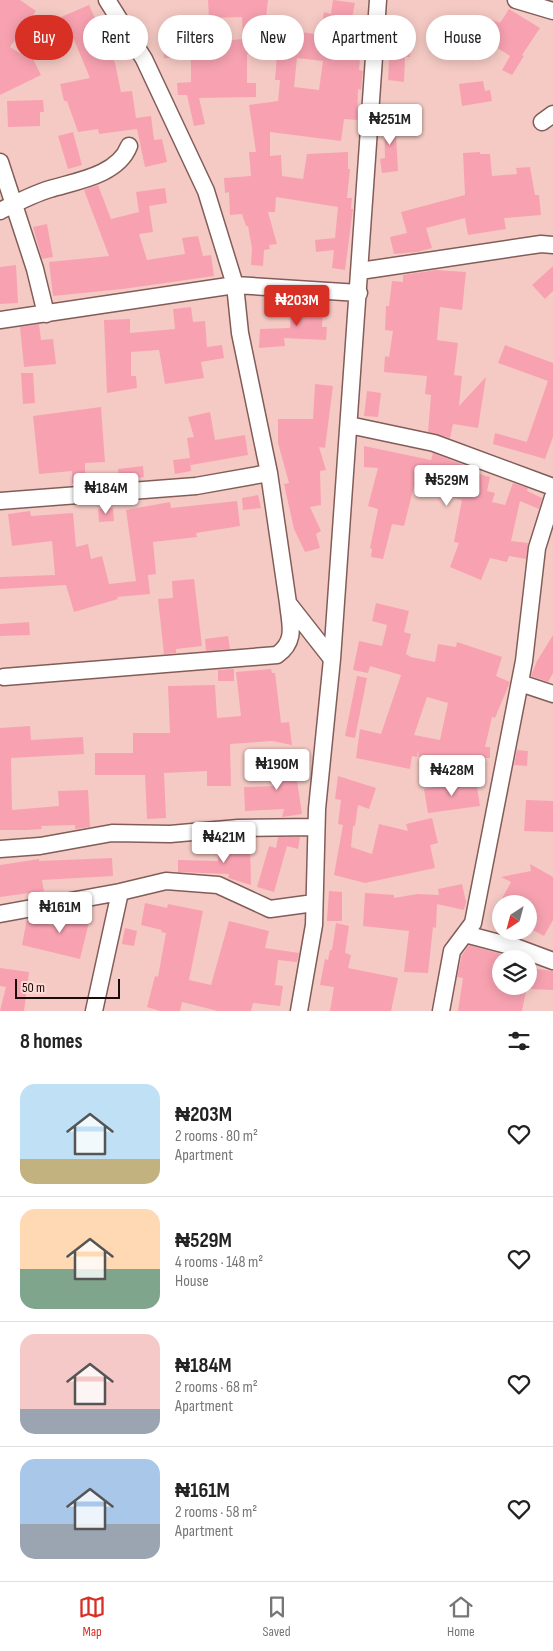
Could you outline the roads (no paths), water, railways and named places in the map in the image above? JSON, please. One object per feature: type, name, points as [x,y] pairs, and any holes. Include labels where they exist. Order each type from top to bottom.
[{"type":"street","points":[[4,677],[277,655],[287,648],[291,639],[288,602],[269,473],[240,333],[235,285],[206,191],[144,59],[107,0]]},
{"type":"street","points":[[299,1011],[314,925],[316,827],[332,659],[378,0]]},
{"type":"street","points":[[516,0],[553,12]]},
{"type":"street","points":[[7,208],[49,189],[74,184],[115,166],[125,157],[129,146]]},
{"type":"street","points":[[0,162],[7,208],[35,269],[46,314]]},
{"type":"street","points":[[360,271],[541,244],[553,245]]},
{"type":"street","points":[[0,320],[235,285],[359,293]]},
{"type":"street","points":[[349,425],[434,443],[553,487]]},
{"type":"street","points":[[0,501],[196,486],[269,473]]},
{"type":"street","points":[[441,1011],[452,951],[472,923],[520,683],[537,548],[553,497]]},
{"type":"street","points":[[288,602],[332,659]]},
{"type":"street","points":[[520,683],[553,694]]},
{"type":"street","points":[[0,849],[40,846],[112,833],[170,834],[238,828],[316,827]]},
{"type":"street","points":[[0,914],[120,892],[166,880],[218,885],[270,909],[314,903]]},
{"type":"street","points":[[94,1011],[120,892]]},
{"type":"street","points":[[465,934],[518,948],[553,962]]}]
